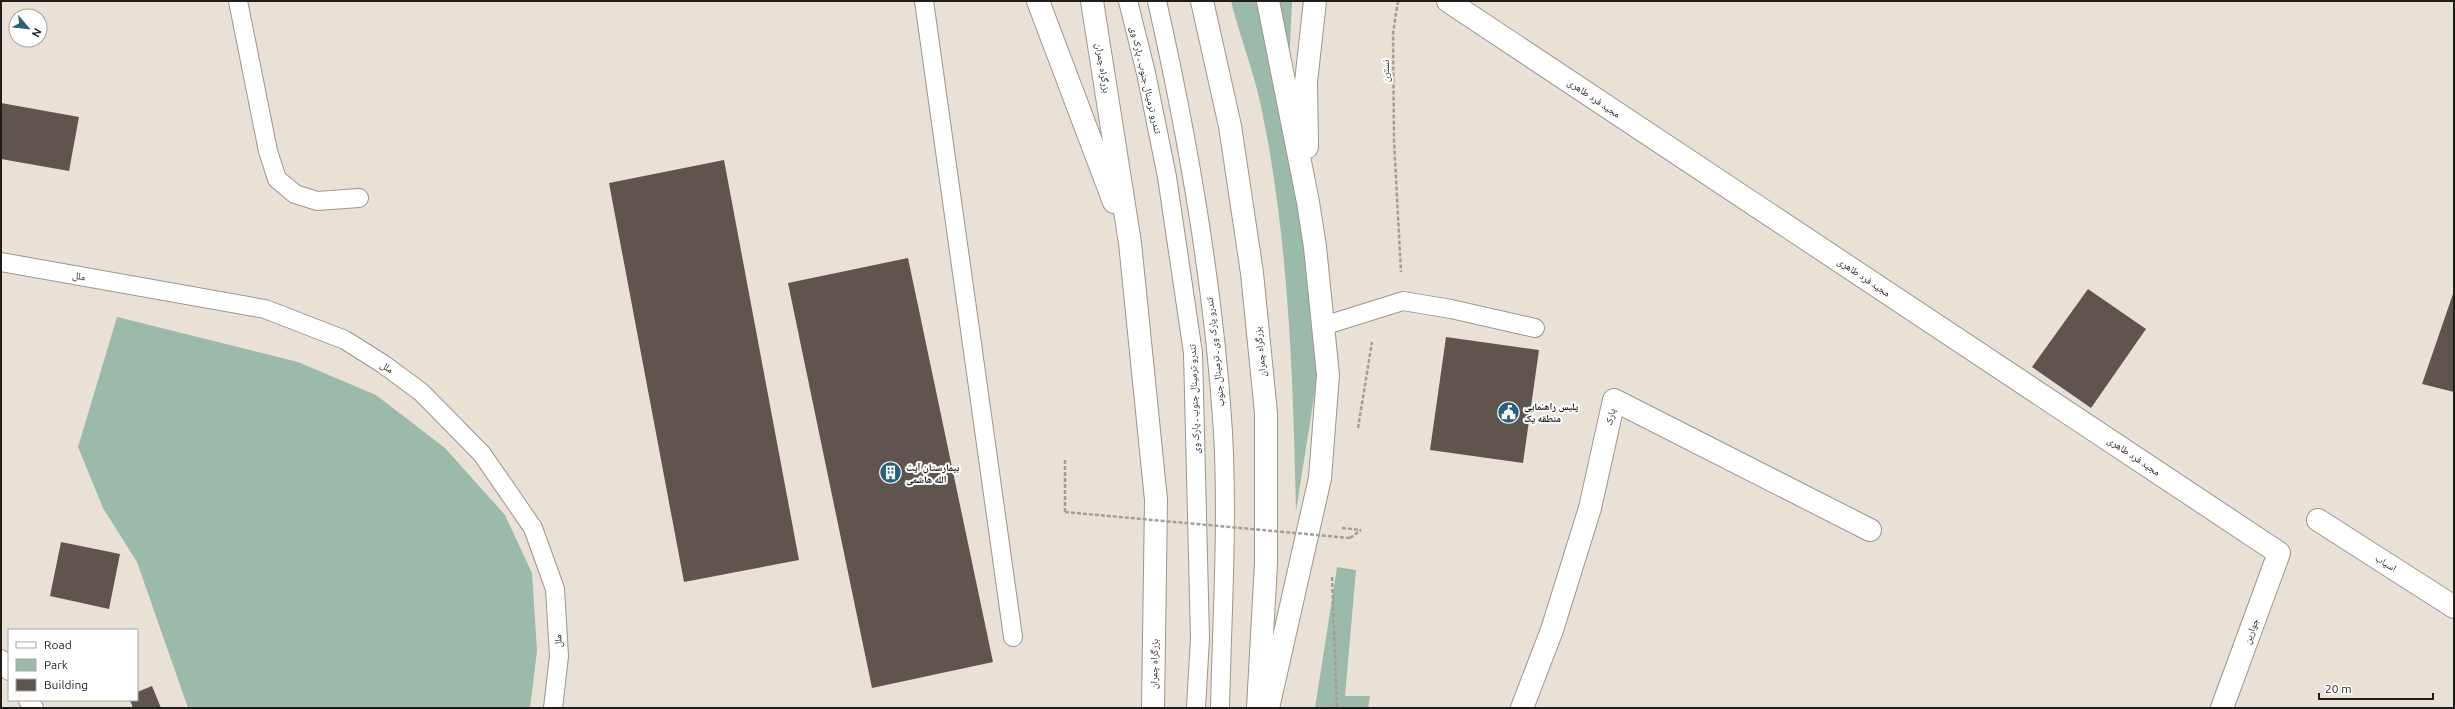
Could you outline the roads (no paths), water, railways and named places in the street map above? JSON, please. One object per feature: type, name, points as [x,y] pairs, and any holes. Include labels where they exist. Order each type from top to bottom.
[{"type":"main road","points":[[1038,1],[1130,243]]},
{"type":"main road","name":"بزرگراه چمران","points":[[1092,1],[1130,243],[1156,500],[1153,708]]},
{"type":"main road","name":"بزرگراه چمران","points":[[1202,1],[1230,126],[1252,273],[1266,413],[1266,563],[1258,708]]},
{"type":"main road","points":[[1268,1],[1308,202],[1315,247],[1328,376],[1320,478],[1268,708]]},
{"type":"main road","points":[[1308,202],[1306,82],[1315,1]]},
{"type":"main road","name":"مجید فرد طاهری","points":[[1448,1],[2280,553]]},
{"type":"main road","name":"پارک","points":[[1522,708],[1552,630],[1590,508],[1614,400],[1870,530]]},
{"type":"main road","name":"اسیاب","points":[[2318,520],[2454,607]]},
{"type":"main road","name":"جوارین","points":[[2222,708],[2280,553]]},
{"type":"lane","points":[[238,1],[268,151],[277,179],[295,194],[317,201],[359,198]]},
{"type":"lane","points":[[924,1],[1013,637]]},
{"type":"lane","name":"تندرو ترمینال جنوب ـ پارک وی","points":[[1128,1],[1146,73],[1167,177],[1193,353],[1200,638],[1196,708]]},
{"type":"lane","name":"تندرو پارک وی ـ ترمینال جنوب","points":[[1157,1],[1187,144],[1216,344],[1223,434],[1224,504],[1220,708]]},
{"type":"lane","name":"ملل","points":[[1,262],[265,309],[345,340],[383,364],[421,392],[482,454],[533,528],[555,589],[559,656],[553,708]]},
{"type":"lane","points":[[1323,326],[1403,301],[1451,309],[1535,328]]},
{"type":"lane","points":[[1,659],[8,670]]},
{"type":"place","name":"پلیس راهنمایی منطقه یک","points":[[1508,412]]},
{"type":"place","name":"بیمارستان آیت الله هاشمی","points":[[890,473]]}]
